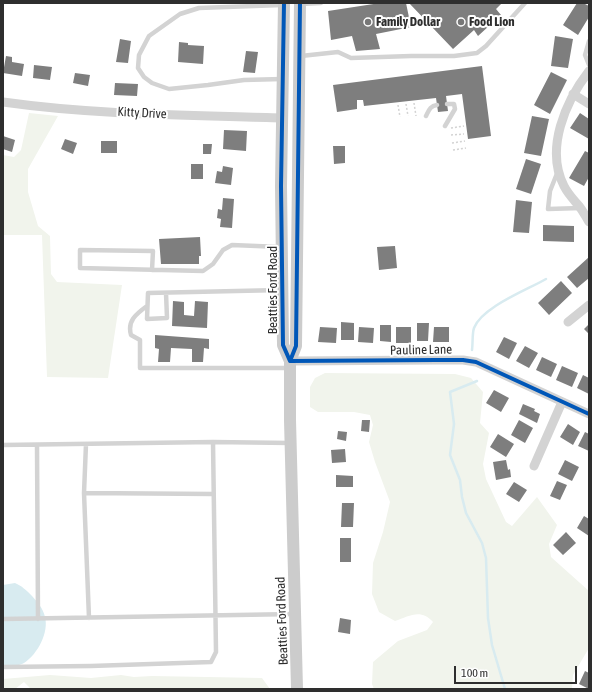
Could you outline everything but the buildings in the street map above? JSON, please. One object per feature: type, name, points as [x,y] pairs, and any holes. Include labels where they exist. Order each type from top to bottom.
[{"type":"main road","name":"Beatties Ford Road","points":[[284,4],[281,186],[283,247],[283,345],[290,364]]},
{"type":"main road","name":"Beatties Ford Road","points":[[298,689],[290,443],[290,364],[296,346],[300,4]]},
{"type":"street","points":[[589,71],[574,94],[562,122],[557,141],[556,154],[558,171],[565,188],[585,206],[589,222]]},
{"type":"street","points":[[574,94],[589,104]]},
{"type":"street","name":"Kitty Drive","points":[[3,102],[33,107],[198,116],[282,118]]},
{"type":"street","points":[[568,322],[589,305]]},
{"type":"street","name":"Pauline Lane","points":[[290,364],[463,360],[476,362],[589,414]]},
{"type":"street","points":[[534,466],[562,402]]},
{"type":"lane","points":[[300,4],[321,3]]},
{"type":"lane","points":[[299,56],[338,52],[351,58],[454,56],[477,53],[486,46],[525,3]]},
{"type":"lane","points":[[282,79],[244,80],[169,89],[152,83],[144,77],[138,68],[139,55],[149,36],[180,14],[199,8],[284,4]]},
{"type":"lane","points":[[589,41],[584,55],[589,65]]},
{"type":"lane","points":[[446,127],[455,109],[454,104],[447,104]]},
{"type":"lane","points":[[426,116],[429,109],[437,105]]},
{"type":"lane","points":[[558,171],[550,191],[548,209],[585,206]]},
{"type":"lane","points":[[152,270],[153,251],[80,250],[80,268],[152,270],[203,271],[213,264],[223,250],[232,245],[283,247]]},
{"type":"lane","points":[[166,293],[167,318],[147,319],[148,293],[283,290]]},
{"type":"lane","points":[[147,306],[137,313],[129,328],[131,335],[140,340],[140,368],[290,364]]},
{"type":"lane","points":[[3,445],[213,442],[290,443]]},
{"type":"lane","points":[[3,667],[211,662],[216,652],[214,616],[213,442]]},
{"type":"lane","points":[[86,444],[84,493],[89,618]]},
{"type":"lane","points":[[37,445],[38,619]]},
{"type":"lane","points":[[84,493],[213,494]]},
{"type":"lane","points":[[3,619],[296,614]]},
{"type":"path","points":[[414,103],[416,116]]},
{"type":"path","points":[[406,104],[408,116]]},
{"type":"path","points":[[398,105],[400,117]]},
{"type":"path","points":[[446,127],[464,126]]},
{"type":"path","points":[[451,135],[464,134]]},
{"type":"path","points":[[452,143],[465,141]]},
{"type":"path","points":[[453,150],[466,148]]},
{"type":"shaded area","points":[[29,113],[58,116],[28,169],[28,192],[38,226],[50,236],[51,274],[57,282],[122,285],[108,378],[47,377],[42,235],[3,235],[3,155],[14,157],[21,150]]},
{"type":"shaded area","points":[[325,373],[455,374],[471,378],[483,392],[480,423],[489,433],[483,464],[486,479],[506,522],[512,526],[537,497],[557,525],[549,544],[551,557],[589,591],[589,648],[573,675],[572,689],[374,689],[372,684],[373,662],[398,641],[427,630],[433,622],[424,615],[419,614],[410,615],[395,621],[379,612],[372,594],[373,563],[383,532],[390,502],[369,442],[373,425],[370,415],[354,412],[318,412],[310,407],[310,387],[315,378]]},
{"type":"shaded area","points":[[15,583],[26,590],[40,606],[46,623],[44,636],[38,648],[29,659],[20,665],[3,666],[3,585]]},
{"type":"shaded area","points":[[50,675],[91,678],[121,675],[134,677],[262,678],[270,689],[31,689],[24,682],[15,689],[3,689],[3,679]]},
{"type":"waterway","points":[[472,350],[474,328],[486,313],[495,306],[546,279]]},
{"type":"waterway","points":[[477,381],[450,392],[454,424],[450,455],[460,480],[466,513],[482,543],[486,558],[488,618],[492,645],[505,689]]},
{"type":"cycle path","points":[[284,3],[281,186],[283,345],[290,361]]},
{"type":"cycle path","points":[[290,361],[296,346],[300,3]]},
{"type":"cycle path","points":[[290,361],[463,360],[476,362],[589,414]]},
{"type":"place","name":"Family Dollar","points":[[368,22]]},
{"type":"place","name":"Food Lion","points":[[461,22]]}]
